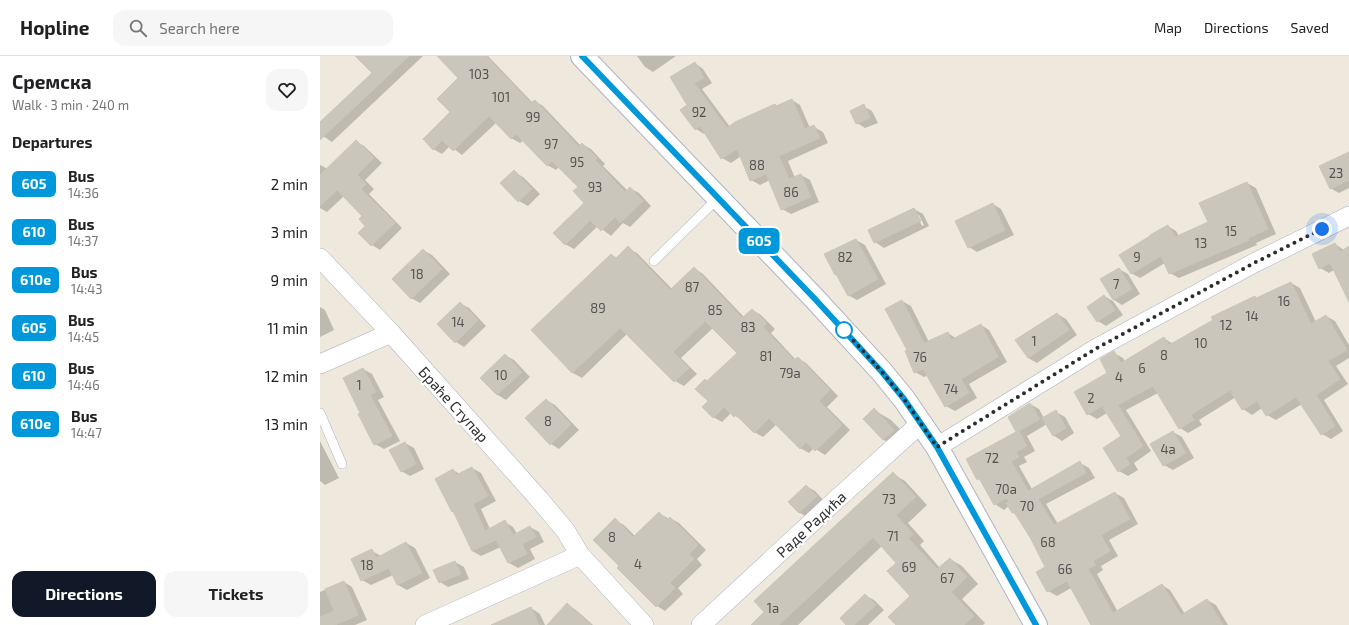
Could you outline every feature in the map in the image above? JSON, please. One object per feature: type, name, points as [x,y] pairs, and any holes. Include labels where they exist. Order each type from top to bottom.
[{"type":"main road","points":[[582,56],[874,362],[904,399],[937,447],[1036,625]]},
{"type":"street","points":[[937,447],[1097,348],[1256,262],[1349,216]]},
{"type":"street","name":"Браће Ступар","points":[[320,258],[391,333],[538,498],[565,530],[580,555]]},
{"type":"street","points":[[320,364],[391,333]]},
{"type":"street","name":"Раде Радића","points":[[701,625],[921,423]]},
{"type":"street","points":[[425,625],[580,555],[644,625]]},
{"type":"lane","points":[[654,261],[718,198]]},
{"type":"lane","points":[[320,413],[342,464]]},
{"type":"building","points":[[355,56],[409,56],[320,140],[320,122],[372,73]]},
{"type":"building","points":[[437,56],[486,56],[531,103],[535,100],[579,147],[582,143],[597,158],[595,160],[625,192],[630,187],[643,201],[620,223],[615,217],[601,231],[590,220],[565,245],[553,233],[584,203],[573,191],[578,187],[552,161],[547,166],[516,134],[511,139],[489,116],[453,151],[442,140],[433,150],[423,139],[450,112],[437,99],[458,78]]},
{"type":"building","points":[[695,62],[704,78],[694,83],[727,128],[735,122],[775,104],[776,106],[792,99],[805,129],[814,125],[820,138],[779,156],[789,179],[801,174],[811,197],[781,210],[766,174],[750,181],[737,149],[721,159],[700,126],[695,130],[680,110],[687,105],[670,77]]},
{"type":"building","points":[[864,104],[870,118],[856,124],[850,111]]},
{"type":"building","points":[[356,140],[374,158],[357,175],[366,184],[361,189],[395,223],[371,246],[358,233],[365,226],[359,219],[362,216],[337,190],[320,206],[320,175]]},
{"type":"building","points":[[1349,152],[1349,180],[1330,189],[1319,166]]},
{"type":"building","points":[[514,170],[532,189],[518,202],[500,183]]},
{"type":"building","points":[[1247,182],[1268,229],[1248,238],[1249,240],[1169,274],[1161,256],[1131,274],[1119,255],[1168,225],[1175,237],[1208,222],[1199,203]]},
{"type":"building","points":[[993,203],[1005,230],[968,248],[955,221]]},
{"type":"building","points":[[914,208],[921,221],[874,243],[868,230]]},
{"type":"building","points":[[856,239],[878,279],[848,296],[824,254]]},
{"type":"building","points":[[1335,243],[1340,252],[1349,246],[1349,302],[1330,263],[1319,269],[1312,254]]},
{"type":"building","points":[[628,246],[670,290],[694,267],[742,318],[752,309],[767,323],[763,327],[794,360],[798,357],[830,390],[819,401],[842,425],[815,451],[806,442],[800,449],[769,418],[754,433],[736,415],[734,417],[724,407],[713,418],[702,407],[708,401],[695,389],[705,379],[707,381],[737,353],[705,321],[673,352],[689,368],[674,382],[620,328],[572,373],[531,330],[611,254],[616,258]]},
{"type":"building","points":[[423,249],[442,269],[411,299],[392,279]]},
{"type":"building","points":[[1119,268],[1132,289],[1113,300],[1100,279]]},
{"type":"building","points":[[1291,282],[1311,324],[1326,315],[1347,350],[1328,361],[1340,379],[1316,395],[1335,426],[1321,435],[1296,397],[1266,416],[1257,401],[1242,410],[1230,390],[1191,415],[1194,420],[1179,429],[1153,386],[1118,405],[1143,446],[1126,458],[1130,464],[1118,472],[1103,448],[1121,436],[1102,406],[1087,415],[1074,392],[1107,373],[1100,359],[1114,351],[1121,363],[1164,337],[1169,345],[1213,320],[1211,317],[1255,296],[1256,298]]},
{"type":"building","points":[[1104,295],[1115,310],[1097,322],[1087,307]]},
{"type":"building","points":[[902,300],[924,343],[948,332],[951,340],[981,324],[998,357],[961,379],[969,393],[945,407],[923,369],[914,373],[905,351],[907,350],[885,309]]},
{"type":"building","points":[[460,302],[478,320],[455,343],[437,324]]},
{"type":"building","points":[[1057,313],[1069,330],[1028,358],[1015,340]]},
{"type":"building","points":[[505,354],[522,372],[497,395],[480,378]]},
{"type":"building","points":[[363,368],[376,392],[370,395],[392,436],[374,445],[358,414],[360,413],[343,378]]},
{"type":"building","points":[[546,399],[571,424],[550,445],[525,418]]},
{"type":"building","points":[[1030,403],[1040,419],[1019,431],[1027,446],[1016,452],[1019,457],[1011,461],[1028,491],[1080,461],[1086,473],[1038,499],[1054,525],[1115,492],[1130,519],[1101,535],[1110,551],[1093,561],[1095,565],[1088,569],[1113,613],[1162,584],[1181,615],[1207,599],[1223,625],[1091,625],[1067,581],[1047,592],[1036,572],[1045,567],[1031,539],[1014,512],[1012,513],[1006,503],[1009,502],[1006,498],[994,505],[979,478],[977,480],[966,459],[1016,432],[1008,417]]},
{"type":"building","points":[[874,408],[894,430],[883,440],[863,419]]},
{"type":"building","points":[[1056,410],[1066,428],[1053,436],[1042,418]]},
{"type":"building","points":[[1173,431],[1186,453],[1163,466],[1150,444]]},
{"type":"building","points":[[405,442],[416,464],[401,472],[389,450]]},
{"type":"building","points":[[472,467],[488,496],[473,504],[485,531],[505,520],[513,535],[530,526],[536,537],[522,544],[527,554],[508,563],[496,540],[472,551],[453,511],[452,512],[435,479],[453,469],[456,475]]},
{"type":"building","points":[[893,472],[916,497],[896,515],[913,534],[908,538],[937,569],[950,558],[967,577],[951,592],[974,616],[964,625],[896,625],[888,617],[910,596],[887,571],[896,563],[873,537],[779,625],[751,625],[764,612],[754,601]]},
{"type":"building","points":[[806,485],[817,496],[799,513],[788,502]]},
{"type":"building","points":[[659,512],[667,520],[670,517],[698,545],[689,554],[694,559],[670,583],[675,588],[656,607],[617,568],[619,566],[593,540],[615,518],[633,537]]},
{"type":"building","points":[[406,542],[422,573],[397,585],[389,568],[361,581],[351,559],[372,549],[376,558]]},
{"type":"building","points":[[455,561],[461,574],[439,583],[433,570]]},
{"type":"building","points":[[344,581],[358,615],[335,625],[320,625],[320,617],[334,611],[325,589]]},
{"type":"building","points":[[865,594],[876,605],[854,625],[846,625],[840,618]]},
{"type":"building","points":[[567,603],[591,625],[547,625]]},
{"type":"building","points":[[531,607],[539,625],[491,625]]},
{"type":"bus line","name":"605","points":[[582,56],[815,299],[874,362],[904,399],[937,447],[1036,625]]},
{"type":"route","points":[[844,330],[874,362],[904,399],[937,447],[1097,348],[1256,262],[1322,229]]}]
